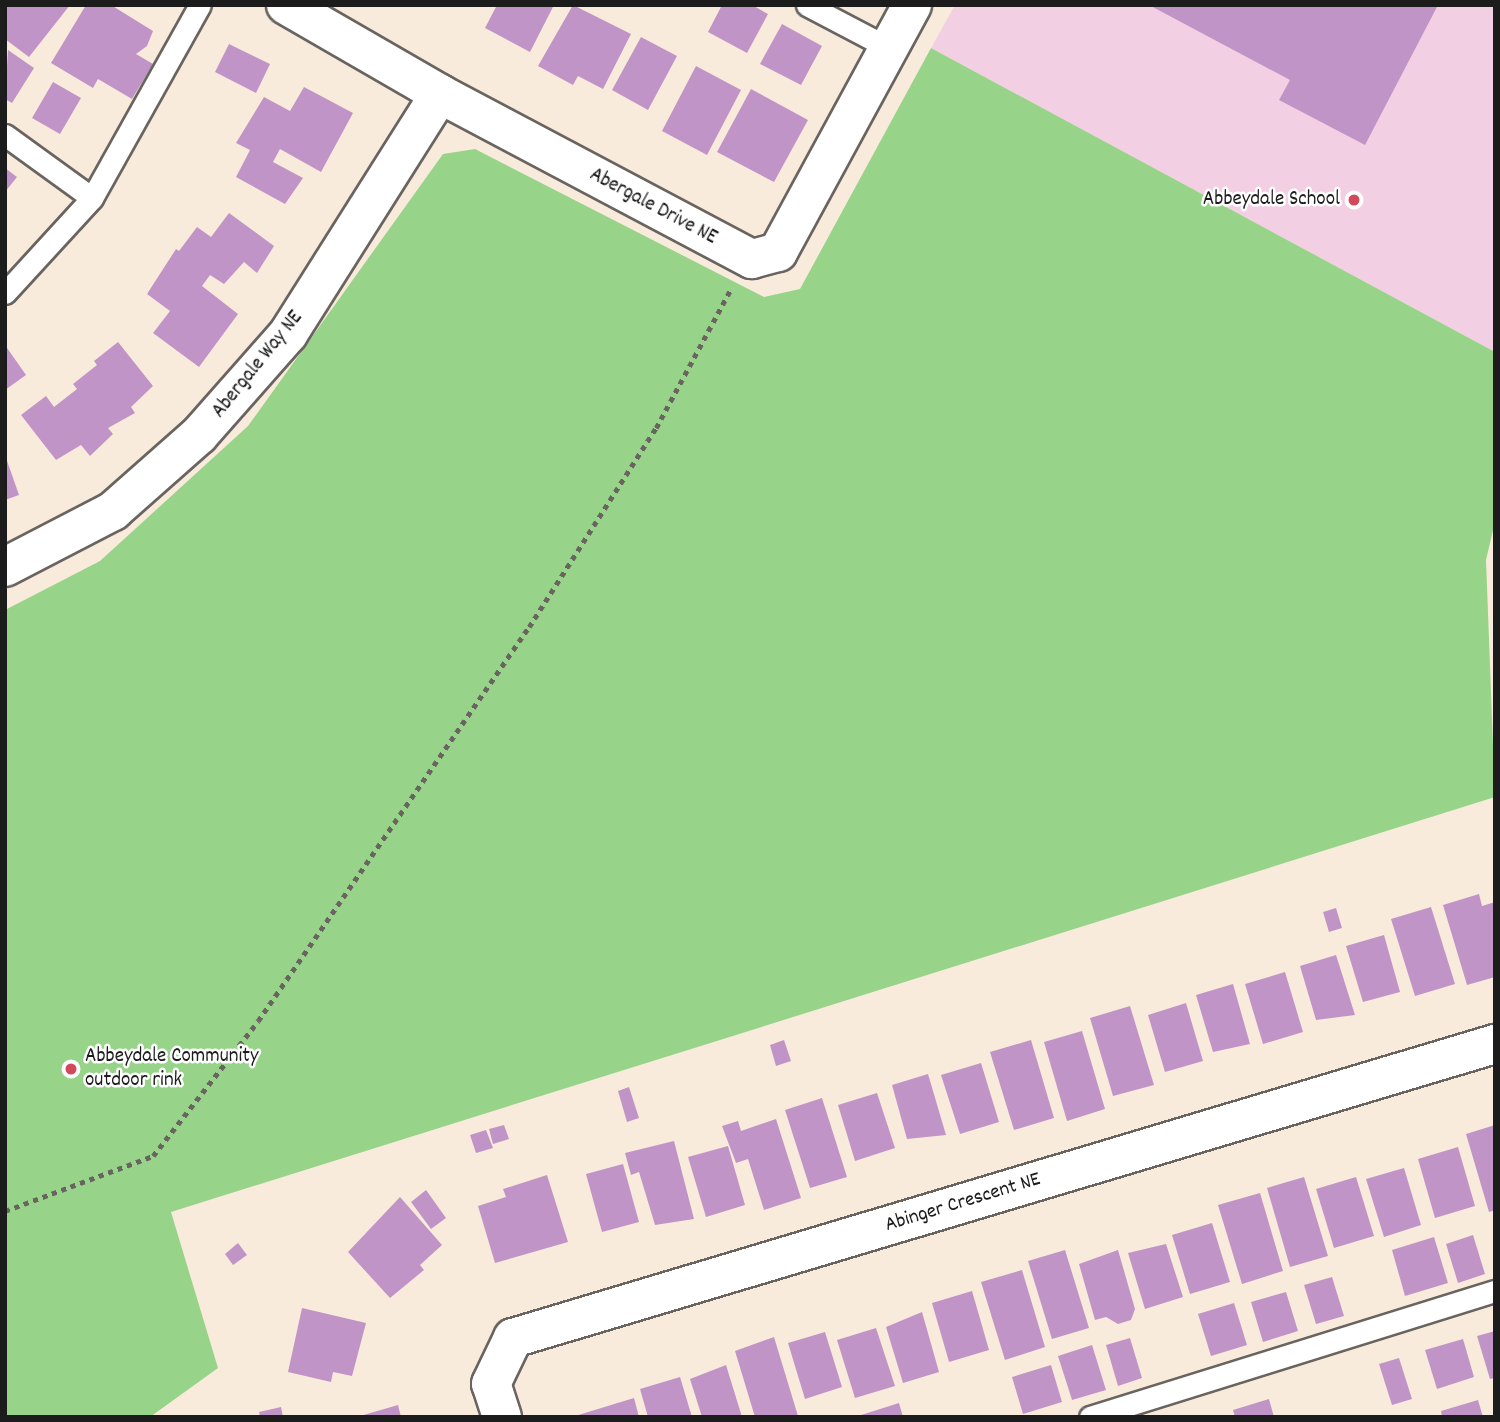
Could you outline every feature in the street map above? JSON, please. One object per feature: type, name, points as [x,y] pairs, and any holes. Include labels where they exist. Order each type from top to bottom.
[{"type":"street","name":"Abergale Drive NE","points":[[286,5],[440,94],[752,259]]},
{"type":"street","points":[[752,259],[778,252],[912,5]]},
{"type":"street","name":"Abergale Way NE","points":[[5,567],[113,512],[199,435],[288,334],[440,94]]},
{"type":"street","name":"Abinger Crescent NE","points":[[502,1417],[491,1384],[513,1338],[1495,1044]]},
{"type":"lane","points":[[5,293],[92,198],[200,5]]},
{"type":"lane","points":[[807,5],[889,48]]},
{"type":"lane","points":[[5,135],[92,198]]},
{"type":"lane","points":[[1090,1417],[1495,1291]]},
{"type":"path","points":[[5,1211],[153,1156],[265,1011],[529,627],[656,428],[727,294],[752,259]]},
{"type":"shaded area","name":"Abbeydale School","points":[[955,5],[1495,5],[1495,352],[931,48]]},
{"type":"green space","points":[[931,48],[1495,352],[1495,522],[1486,560],[1495,797],[171,1212],[218,1368],[150,1417],[5,1417],[5,610],[100,561],[248,426],[443,154],[475,149],[764,297],[800,289]]},
{"type":"building","points":[[5,5],[70,5],[29,57],[5,39]]},
{"type":"building","points":[[86,5],[111,5],[153,31],[147,46],[136,54],[153,64],[132,99],[98,79],[93,88],[51,63]]},
{"type":"building","points":[[497,5],[554,5],[530,52],[485,28]]},
{"type":"building","points":[[573,5],[631,34],[603,89],[578,76],[573,85],[538,66]]},
{"type":"building","points":[[722,5],[752,5],[768,14],[747,53],[708,32]]},
{"type":"building","points":[[1149,5],[1438,5],[1365,145],[1279,100],[1290,80]]},
{"type":"building","points":[[782,24],[822,46],[801,85],[760,64]]},
{"type":"building","points":[[641,37],[677,56],[648,110],[612,90]]},
{"type":"building","points":[[229,44],[270,64],[256,93],[215,72]]},
{"type":"building","points":[[8,50],[34,68],[12,103],[5,99]]},
{"type":"building","points":[[696,66],[741,90],[707,155],[662,131]]},
{"type":"building","points":[[53,82],[81,98],[60,134],[32,118]]},
{"type":"building","points":[[304,87],[353,113],[321,172],[280,149],[273,162],[303,178],[285,204],[236,177],[250,150],[236,143],[264,97],[290,111]]},
{"type":"building","points":[[751,89],[808,120],[774,182],[717,152]]},
{"type":"building","points":[[5,168],[17,177],[5,192]]},
{"type":"building","points":[[229,213],[274,246],[257,273],[244,262],[224,284],[210,275],[202,286],[238,314],[199,367],[153,333],[170,311],[147,294],[176,249],[179,251],[197,227],[211,237]]},
{"type":"building","points":[[118,342],[153,386],[131,407],[135,413],[108,428],[113,434],[90,456],[81,445],[56,460],[21,415],[46,396],[54,407],[77,389],[73,384],[97,365],[94,361]]},
{"type":"building","points":[[5,345],[26,375],[5,390]]},
{"type":"building","points":[[5,455],[19,495],[5,500]]},
{"type":"building","points":[[1479,894],[1482,906],[1495,902],[1495,977],[1467,985],[1443,905]]},
{"type":"building","points":[[1431,907],[1455,984],[1415,996],[1391,919]]},
{"type":"building","points":[[1336,908],[1342,928],[1329,932],[1323,912]]},
{"type":"building","points":[[1384,935],[1400,992],[1363,1002],[1346,946]]},
{"type":"building","points":[[1336,955],[1355,1015],[1316,1020],[1300,966]]},
{"type":"building","points":[[1285,972],[1303,1032],[1263,1044],[1245,984]]},
{"type":"building","points":[[1233,984],[1250,1044],[1213,1052],[1196,995]]},
{"type":"building","points":[[1186,1003],[1203,1061],[1165,1072],[1148,1015]]},
{"type":"building","points":[[1130,1006],[1154,1085],[1113,1096],[1090,1018]]},
{"type":"building","points":[[1082,1031],[1105,1109],[1067,1121],[1044,1042]]},
{"type":"building","points":[[784,1040],[791,1061],[776,1066],[770,1045]]},
{"type":"building","points":[[1031,1040],[1054,1118],[1014,1130],[990,1052]]},
{"type":"building","points":[[981,1063],[999,1122],[960,1134],[941,1075]]},
{"type":"building","points":[[928,1074],[946,1135],[907,1139],[892,1085]]},
{"type":"building","points":[[629,1087],[639,1118],[627,1122],[618,1091]]},
{"type":"building","points":[[877,1093],[895,1148],[855,1161],[838,1105]]},
{"type":"building","points":[[822,1098],[847,1177],[810,1188],[785,1110]]},
{"type":"building","points":[[776,1119],[801,1198],[764,1210],[748,1159],[736,1163],[722,1126],[738,1121],[741,1131]]},
{"type":"building","points":[[504,1125],[509,1139],[493,1144],[489,1129]]},
{"type":"building","points":[[1495,1125],[1495,1210],[1489,1212],[1466,1134]]},
{"type":"building","points":[[486,1130],[493,1148],[476,1153],[470,1135]]},
{"type":"building","points":[[674,1141],[694,1219],[655,1225],[639,1172],[631,1175],[625,1153]]},
{"type":"building","points":[[728,1146],[745,1205],[706,1217],[688,1157]]},
{"type":"building","points":[[1458,1147],[1475,1206],[1435,1218],[1418,1159]]},
{"type":"building","points":[[623,1164],[639,1222],[602,1232],[586,1174]]},
{"type":"building","points":[[1404,1168],[1421,1225],[1384,1237],[1366,1179]]},
{"type":"building","points":[[547,1175],[568,1242],[495,1263],[478,1206],[506,1197],[503,1189]]},
{"type":"building","points":[[1304,1177],[1328,1256],[1290,1267],[1267,1188]]},
{"type":"building","points":[[1356,1177],[1374,1236],[1334,1248],[1316,1189]]},
{"type":"building","points":[[426,1190],[446,1218],[431,1229],[411,1202]]},
{"type":"building","points":[[1260,1193],[1283,1271],[1242,1284],[1218,1205]]},
{"type":"building","points":[[400,1197],[442,1245],[420,1265],[424,1270],[390,1298],[348,1252]]},
{"type":"building","points":[[1212,1223],[1230,1282],[1190,1294],[1172,1235]]},
{"type":"building","points":[[1473,1235],[1485,1274],[1458,1283],[1446,1244]]},
{"type":"building","points":[[1434,1237],[1448,1283],[1405,1296],[1392,1250]]},
{"type":"building","points":[[238,1243],[247,1255],[233,1265],[225,1254]]},
{"type":"building","points":[[1166,1244],[1183,1297],[1145,1309],[1128,1253]]},
{"type":"building","points":[[1065,1250],[1089,1328],[1052,1339],[1028,1261]]},
{"type":"building","points":[[1118,1250],[1135,1309],[1131,1320],[1118,1324],[1106,1317],[1095,1320],[1079,1264]]},
{"type":"building","points":[[1022,1270],[1045,1347],[1005,1360],[981,1282]]},
{"type":"building","points":[[1332,1277],[1344,1316],[1316,1324],[1304,1285]]},
{"type":"building","points":[[972,1291],[989,1350],[949,1362],[932,1303]]},
{"type":"building","points":[[1286,1292],[1298,1331],[1263,1342],[1251,1302]]},
{"type":"building","points":[[1234,1303],[1247,1345],[1211,1356],[1198,1314]]},
{"type":"building","points":[[302,1308],[366,1323],[352,1376],[333,1372],[331,1382],[288,1372]]},
{"type":"building","points":[[922,1312],[939,1372],[903,1383],[886,1327]]},
{"type":"building","points":[[876,1328],[895,1386],[855,1398],[837,1340]]},
{"type":"building","points":[[1495,1331],[1495,1378],[1490,1379],[1477,1336]]},
{"type":"building","points":[[825,1332],[842,1387],[805,1399],[788,1343]]},
{"type":"building","points":[[774,1337],[798,1416],[795,1417],[755,1417],[735,1351]]},
{"type":"building","points":[[1130,1338],[1142,1378],[1118,1386],[1106,1345]]},
{"type":"building","points":[[1463,1339],[1474,1377],[1437,1389],[1425,1350]]},
{"type":"building","points":[[1092,1345],[1106,1390],[1072,1400],[1058,1356]]},
{"type":"building","points":[[1399,1358],[1412,1399],[1392,1405],[1379,1364]]},
{"type":"building","points":[[726,1365],[742,1417],[702,1417],[690,1379]]},
{"type":"building","points":[[1051,1365],[1062,1402],[1023,1414],[1012,1377]]},
{"type":"building","points":[[680,1377],[692,1417],[648,1417],[640,1389]]},
{"type":"building","points":[[634,1398],[639,1417],[575,1417],[575,1416]]},
{"type":"building","points":[[1269,1399],[1274,1417],[1235,1417],[1233,1410]]},
{"type":"building","points":[[1478,1400],[1483,1417],[1442,1417],[1441,1411]]},
{"type":"building","points":[[899,1403],[903,1417],[858,1417],[858,1416]]},
{"type":"building","points":[[398,1405],[401,1417],[360,1417],[360,1416]]},
{"type":"building","points":[[281,1407],[283,1417],[260,1417],[259,1412]]},
{"type":"place","name":"Abbeydale School","points":[[1354,200]]},
{"type":"place","name":"Abbeydale Community outdoor rink","points":[[71,1069]]}]
